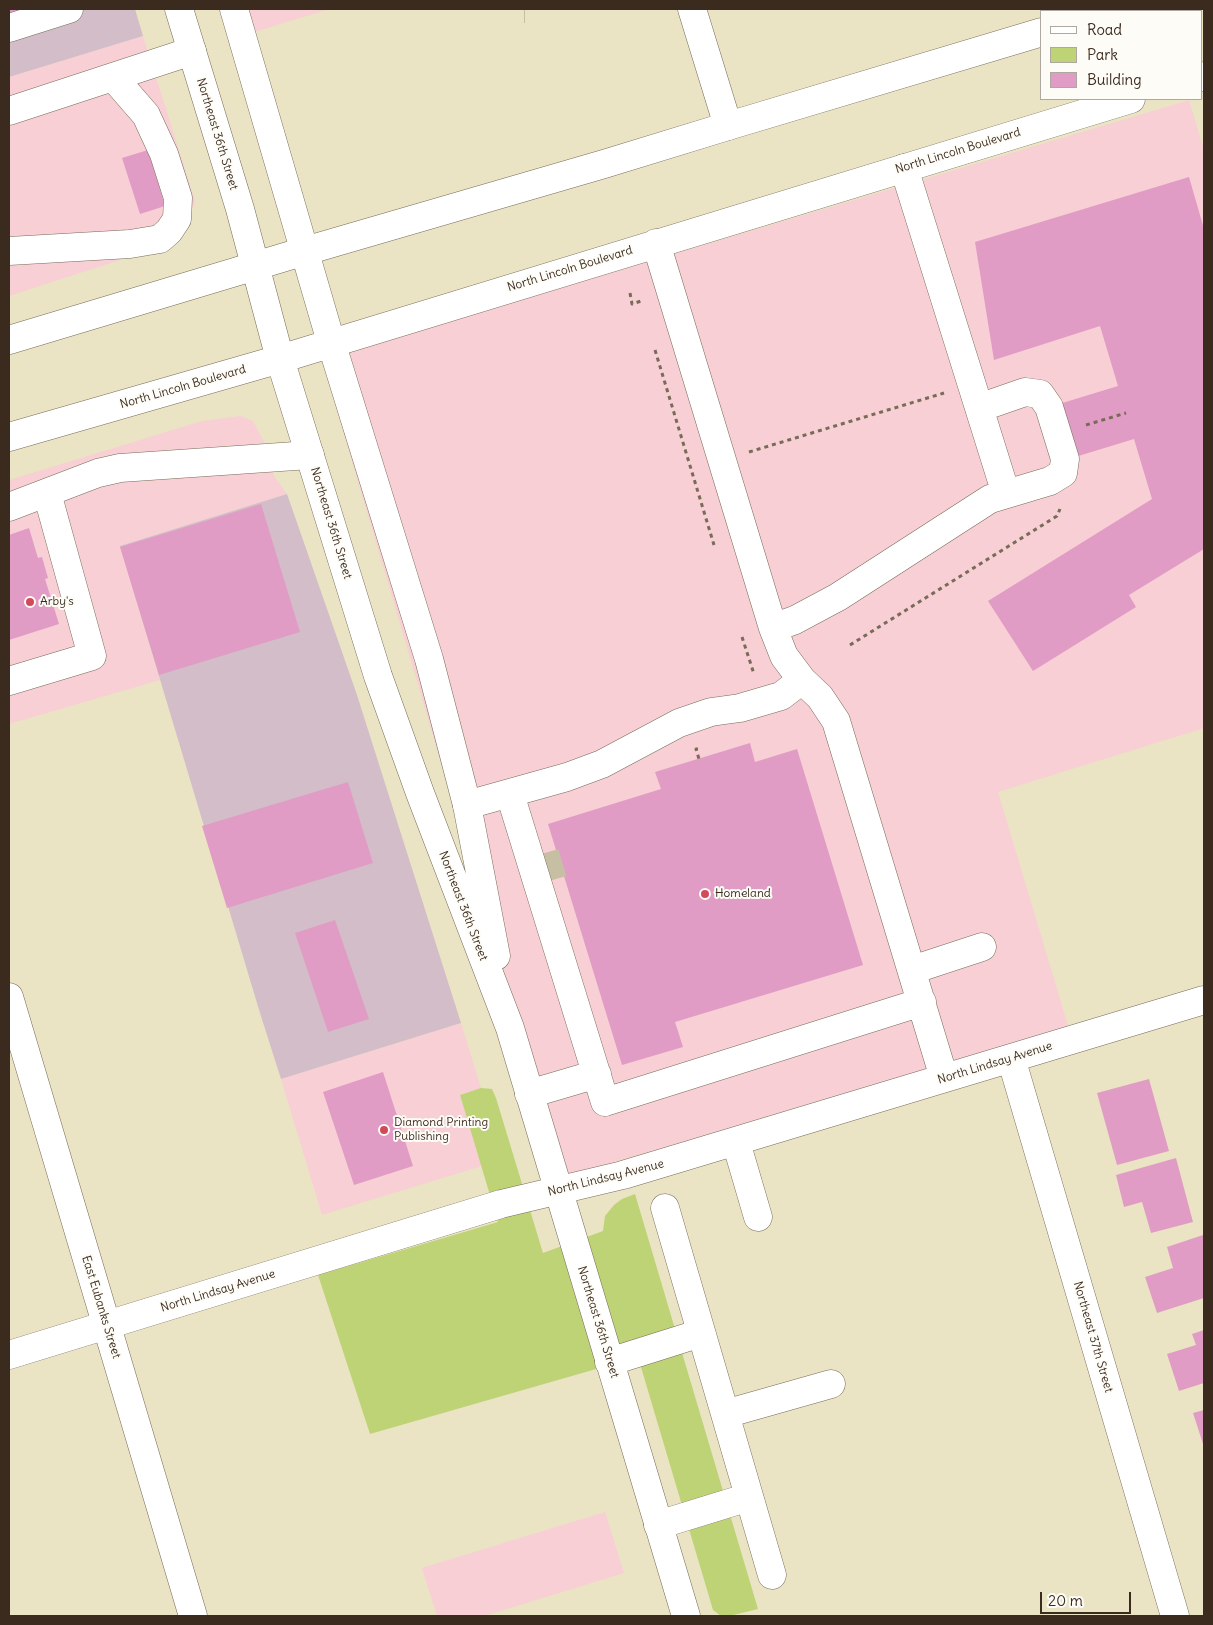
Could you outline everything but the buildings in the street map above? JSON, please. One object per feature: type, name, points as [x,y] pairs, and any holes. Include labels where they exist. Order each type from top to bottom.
[{"type":"main road","points":[[9,28],[69,9]]},
{"type":"main road","name":"Northeast 36th Street","points":[[179,9],[256,266],[280,359],[378,676],[420,793],[510,1028],[686,1616]]},
{"type":"main road","name":"Northeast 36th Street","points":[[234,9],[331,342],[429,659],[467,805],[510,1028]]},
{"type":"main road","points":[[692,9],[728,126]]},
{"type":"main road","points":[[9,340],[1040,33]]},
{"type":"main road","points":[[9,110],[192,51]]},
{"type":"main road","points":[[9,251],[130,244],[160,239],[169,231],[177,218],[178,198],[164,154],[146,115],[113,77]]},
{"type":"main road","name":"North Lincoln Boulevard","points":[[9,437],[280,359],[1128,100]]},
{"type":"main road","points":[[904,168],[1006,494]]},
{"type":"main road","points":[[656,243],[773,628],[784,656],[802,680],[820,697],[836,721],[944,1078]]},
{"type":"main road","points":[[773,628],[795,620],[838,597],[990,500],[1050,481],[1063,473],[1065,459],[1049,407],[1040,394],[1025,392],[975,396]]},
{"type":"main road","points":[[9,507],[98,474],[120,468],[310,455]]},
{"type":"main road","points":[[9,681],[92,656],[47,493]]},
{"type":"main road","points":[[467,805],[567,777],[602,764],[678,723],[711,712],[740,708],[781,696],[802,680]]},
{"type":"main road","points":[[510,794],[605,1102],[922,1002]]},
{"type":"main road","points":[[518,822],[545,853]]},
{"type":"main road","points":[[553,934],[556,891]]},
{"type":"main road","points":[[912,970],[982,947]]},
{"type":"main road","name":"East Eubanks Street","points":[[9,997],[192,1616]]},
{"type":"main road","name":"North Lindsay Avenue","points":[[9,1355],[501,1204],[623,1175],[1204,1000]]},
{"type":"main road","name":"Northeast 37th Street","points":[[1011,1058],[1175,1616]]},
{"type":"main road","points":[[529,1094],[597,1074]]},
{"type":"main road","points":[[736,1142],[758,1217]]},
{"type":"main road","points":[[665,1208],[772,1575]]},
{"type":"main road","points":[[609,1362],[701,1334]]},
{"type":"main road","points":[[725,1414],[831,1384]]},
{"type":"main road","points":[[658,1525],[749,1497]]},
{"type":"path","points":[[630,294],[632,304],[641,300],[644,309]]},
{"type":"path","points":[[653,344],[714,545]]},
{"type":"path","points":[[691,470],[975,396]]},
{"type":"path","points":[[1080,427],[1126,413]]},
{"type":"path","points":[[850,645],[1057,516],[1061,508]]},
{"type":"path","points":[[740,630],[762,702]]},
{"type":"path","points":[[699,759],[696,750],[705,747]]},
{"type":"shaded area","points":[[9,9],[135,9],[143,36],[9,77]]},
{"type":"shaded area","points":[[246,9],[330,9],[254,32]]},
{"type":"shaded area","points":[[143,36],[195,201],[185,232],[166,245],[9,296],[9,77]]},
{"type":"shaded area","points":[[1189,100],[1204,150],[1204,728],[998,792],[1069,1029],[563,1177],[322,359]]},
{"type":"shaded area","points":[[241,416],[253,421],[264,442],[274,476],[287,494],[120,546],[160,680],[9,724],[9,480],[202,421]]},
{"type":"shaded area","points":[[287,494],[357,695],[461,1023],[281,1079],[120,546]]},
{"type":"shaded area","name":"Diamond Printing Publishing","points":[[461,1023],[481,1088],[460,1095],[482,1166],[322,1215],[281,1079]]},
{"type":"shaded area","points":[[605,1512],[624,1573],[484,1616],[437,1616],[422,1568]]},
{"type":"green space","points":[[481,1088],[492,1089],[496,1098],[543,1253],[603,1231],[605,1216],[614,1205],[622,1199],[635,1194],[758,1609],[729,1616],[721,1616],[713,1610],[638,1357],[370,1434],[318,1275],[498,1222],[460,1095]]},
{"type":"tunnel","points":[[545,853],[556,891]]},
{"type":"place","name":"Arby's","points":[[30,602]]},
{"type":"place","name":"Homeland","points":[[705,894]]},
{"type":"place","name":"Diamond Printing Publishing","points":[[384,1130]]}]
